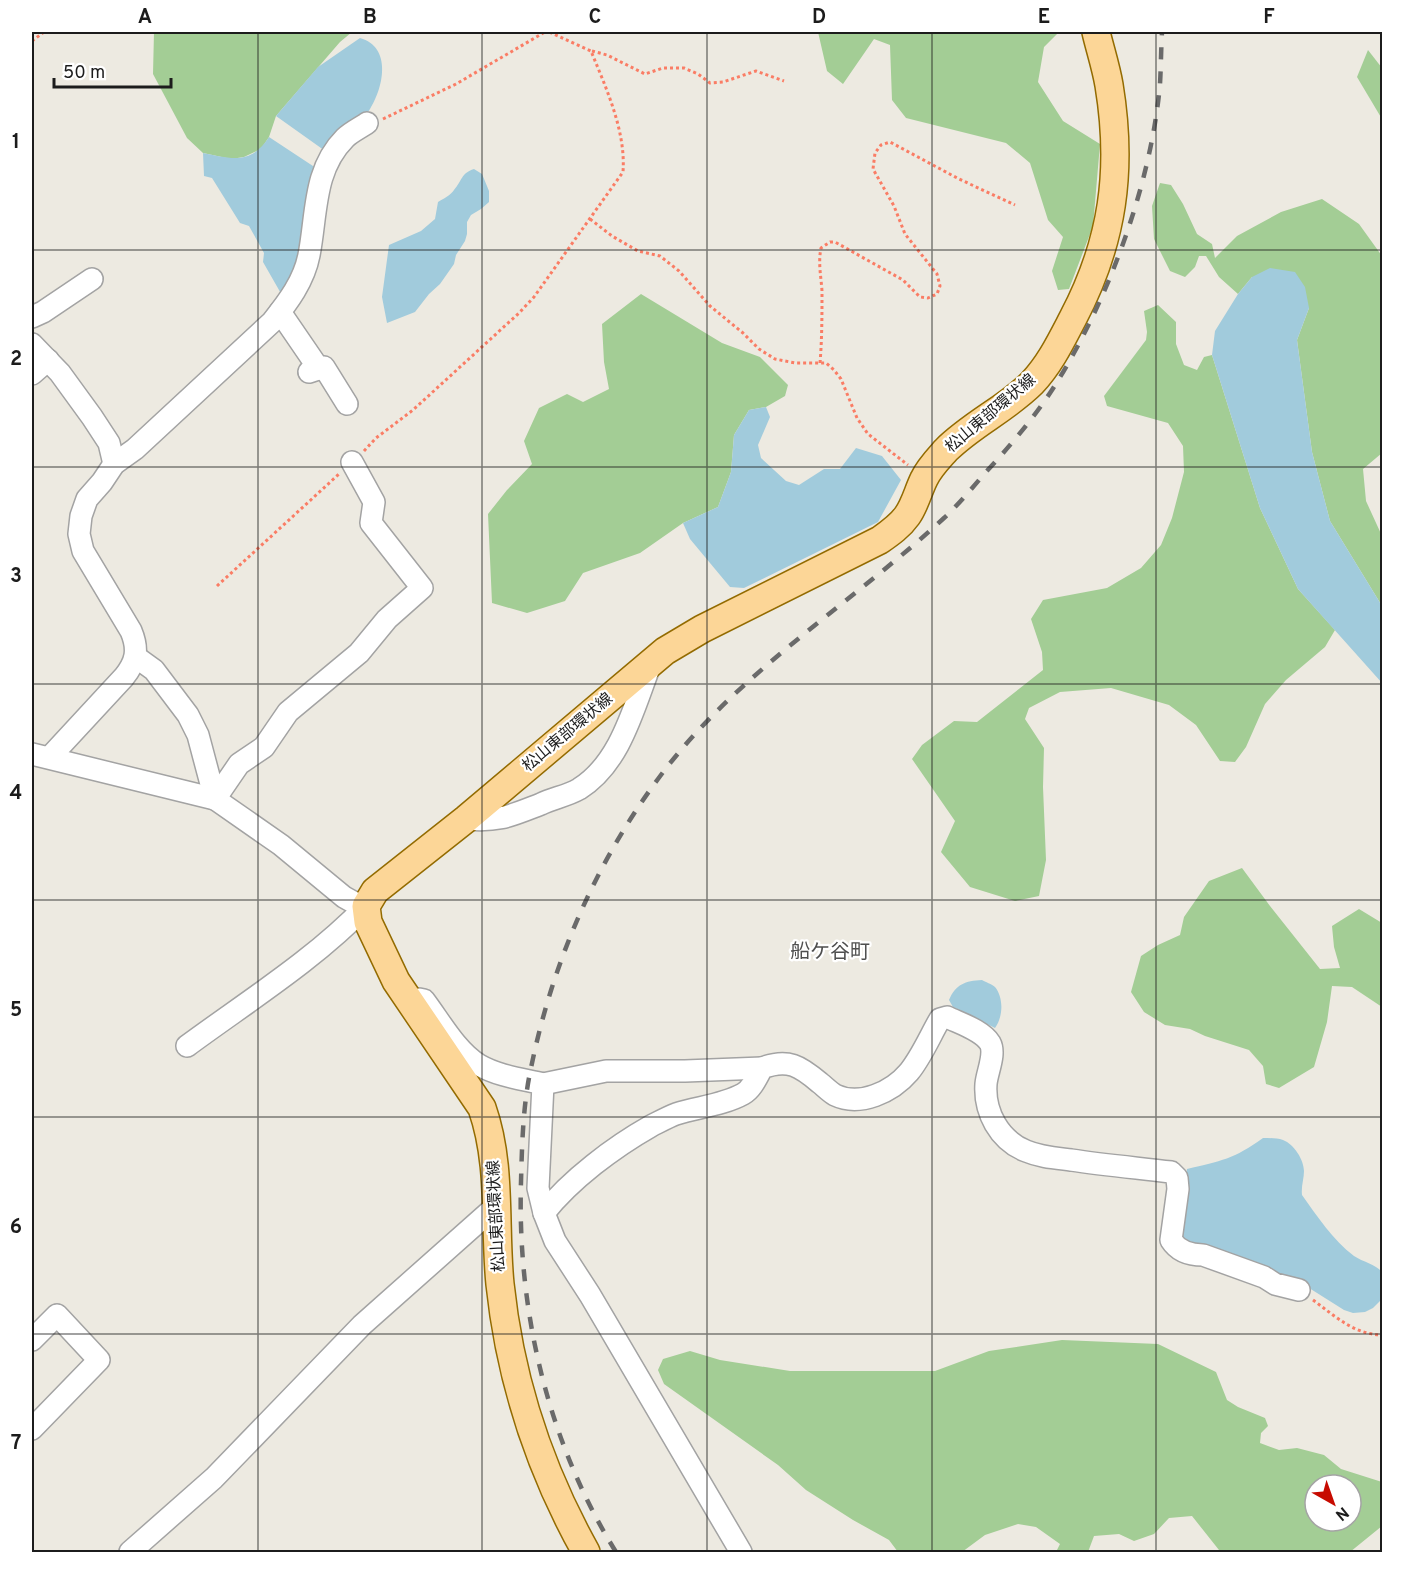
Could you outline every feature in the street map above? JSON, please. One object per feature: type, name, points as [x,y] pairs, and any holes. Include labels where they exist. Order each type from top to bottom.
[{"type":"main road","name":"松山東部環状線","points":[[586,1552],[552,1484],[517,1383],[506,1335],[500,1281],[493,1150],[482,1108],[404,995],[368,922],[366,906],[375,891],[466,819],[665,651],[702,629],[880,540],[896,528],[908,516],[924,478],[937,460],[972,427],[1018,396],[1043,370],[1060,344],[1094,274],[1109,226],[1113,194],[1114,147],[1109,84],[1096,32]]},
{"type":"street","points":[[41,756],[124,677],[136,657],[136,643],[131,632],[83,551],[80,534],[81,516],[87,499],[114,464],[144,441],[272,322],[289,302],[301,279],[309,256],[317,192],[327,163],[345,138],[367,123]]},
{"type":"street","points":[[32,317],[66,309],[92,279]]},
{"type":"street","points":[[280,312],[313,371],[324,367],[347,404]]},
{"type":"street","points":[[32,344],[60,373],[109,443],[114,464]]},
{"type":"street","points":[[32,374],[48,360]]},
{"type":"street","points":[[215,799],[239,765],[264,747],[288,712],[359,653],[387,619],[422,588],[371,523],[374,502],[352,462]]},
{"type":"street","points":[[136,657],[154,670],[188,715],[198,735],[215,799]]},
{"type":"street","points":[[466,819],[485,820],[512,816],[572,792],[591,780],[605,766],[617,747],[651,663]]},
{"type":"street","points":[[41,756],[215,799],[281,845],[344,897],[366,906],[294,968],[187,1046]]},
{"type":"street","points":[[404,995],[424,1000],[465,1054],[479,1065],[504,1075],[543,1084],[606,1071],[685,1071],[762,1068],[775,1063],[790,1064],[806,1071],[834,1095],[857,1101],[876,1096],[893,1086],[909,1072],[940,1019],[947,1017],[983,1035],[990,1044],[992,1053],[986,1086],[989,1110],[1008,1141],[1041,1156],[1107,1166],[1171,1172],[1177,1178],[1178,1189],[1171,1240],[1175,1246],[1180,1250],[1203,1255],[1264,1277],[1275,1284],[1299,1290]]},
{"type":"street","points":[[544,1213],[560,1193],[604,1158],[650,1127],[675,1114],[725,1101],[745,1093],[762,1068]]},
{"type":"street","points":[[543,1084],[538,1188],[544,1213],[555,1241],[590,1295],[741,1552]]},
{"type":"street","points":[[130,1552],[214,1478],[362,1325],[496,1206]]},
{"type":"street","points":[[32,1340],[57,1316],[99,1360],[32,1429]]},
{"type":"path","points":[[32,41],[44,32]]},
{"type":"path","points":[[367,123],[377,122],[456,84],[547,32],[591,51],[607,55],[645,74],[663,68],[684,68],[710,83],[723,82],[756,71],[784,81]]},
{"type":"path","points":[[217,586],[376,438],[413,410],[519,313],[534,297],[617,183],[623,172],[624,160],[618,128],[607,90],[591,51]]},
{"type":"path","points":[[820,363],[822,287],[819,260],[821,248],[830,242],[835,242],[895,275],[921,297],[928,298],[937,294],[940,286],[937,274],[905,234],[894,206],[873,169],[875,153],[880,145],[890,142],[959,179],[1015,205]]},
{"type":"path","points":[[590,219],[612,236],[638,251],[660,256],[679,270],[710,306],[743,333],[759,350],[775,359],[795,363],[825,363],[841,379],[856,418],[868,434],[924,478]]},
{"type":"path","points":[[1299,1290],[1342,1323],[1365,1332],[1383,1335]]},
{"type":"green space","points":[[154,32],[352,32],[340,42],[276,116],[269,137],[261,149],[244,157],[231,159],[203,153],[187,138],[153,74]]},
{"type":"green space","points":[[818,32],[1059,32],[1044,47],[1038,82],[1063,121],[1100,144],[1093,226],[1069,289],[1058,290],[1052,271],[1063,237],[1048,220],[1030,163],[1006,143],[906,118],[892,100],[890,45],[874,39],[843,84],[827,71]]},
{"type":"green space","points":[[1368,50],[1382,68],[1382,119],[1357,77]]},
{"type":"green space","points":[[1160,183],[1171,185],[1197,234],[1212,244],[1215,258],[1237,236],[1281,212],[1322,199],[1359,224],[1382,256],[1382,453],[1363,469],[1366,501],[1382,536],[1382,606],[1330,521],[1312,452],[1297,340],[1309,308],[1252,277],[1238,294],[1219,277],[1206,256],[1199,256],[1195,267],[1185,277],[1170,271],[1154,239],[1152,206]]},
{"type":"green space","points":[[641,294],[722,343],[760,357],[788,385],[785,396],[766,407],[749,410],[734,435],[731,472],[718,507],[683,523],[640,553],[583,573],[565,601],[527,613],[492,603],[488,514],[532,464],[524,441],[539,408],[567,394],[583,402],[609,389],[604,362],[602,324]]},
{"type":"green space","points":[[1158,305],[1176,322],[1176,344],[1184,365],[1197,370],[1204,357],[1212,355],[1260,508],[1298,589],[1335,630],[1325,647],[1286,680],[1265,704],[1246,747],[1235,762],[1220,761],[1196,725],[1169,705],[1111,688],[1060,692],[1029,708],[1025,719],[1044,748],[1046,860],[1039,896],[1015,901],[970,887],[941,852],[955,821],[912,759],[922,745],[954,721],[977,722],[1043,670],[1042,652],[1031,619],[1043,600],[1107,588],[1141,568],[1161,545],[1172,518],[1184,472],[1183,446],[1168,423],[1107,406],[1104,396],[1146,340],[1144,311]]},
{"type":"green space","points":[[1242,868],[1320,969],[1340,968],[1334,947],[1332,926],[1359,909],[1382,923],[1382,1007],[1352,987],[1332,986],[1327,1022],[1314,1067],[1279,1088],[1266,1084],[1263,1066],[1249,1050],[1190,1029],[1165,1025],[1144,1012],[1131,992],[1141,956],[1180,935],[1184,917],[1209,881]]},
{"type":"green space","points":[[1062,1340],[1158,1344],[1216,1372],[1227,1400],[1265,1418],[1268,1426],[1261,1433],[1260,1443],[1279,1450],[1297,1448],[1324,1455],[1341,1469],[1354,1473],[1303,1473],[1303,1533],[1363,1533],[1363,1476],[1382,1482],[1382,1526],[1350,1552],[1217,1552],[1219,1550],[1192,1516],[1169,1518],[1154,1534],[1134,1541],[1119,1534],[1094,1536],[1088,1552],[1056,1552],[1060,1544],[1036,1527],[1018,1524],[985,1535],[962,1552],[898,1552],[889,1540],[806,1490],[778,1465],[664,1384],[658,1370],[663,1359],[690,1351],[720,1360],[790,1371],[935,1371],[989,1351]]},
{"type":"water","points":[[360,38],[377,50],[381,59],[379,90],[361,121],[328,153],[276,116],[318,67]]},
{"type":"water","points":[[269,137],[316,168],[301,257],[283,297],[263,262],[264,253],[249,226],[240,223],[212,178],[204,176],[203,153],[240,158],[255,152]]},
{"type":"water","points":[[474,169],[482,174],[489,191],[489,202],[471,215],[467,222],[465,241],[456,255],[454,264],[415,312],[387,323],[382,297],[389,245],[421,231],[435,219],[438,202],[451,194],[464,175]]},
{"type":"water","points":[[1270,268],[1295,272],[1305,287],[1309,308],[1297,340],[1312,452],[1330,521],[1382,606],[1382,683],[1298,589],[1260,508],[1212,355],[1215,331],[1238,294],[1252,277]]},
{"type":"water","points":[[766,407],[770,417],[758,445],[761,458],[786,481],[799,485],[824,469],[840,469],[856,448],[882,456],[901,480],[878,522],[744,588],[730,587],[690,539],[683,523],[718,507],[731,472],[734,435],[749,410]]},
{"type":"water","points":[[982,980],[995,987],[1000,996],[1001,1013],[995,1028],[953,1007],[949,1000],[962,984]]},
{"type":"water","points":[[1263,1138],[1283,1140],[1294,1149],[1304,1167],[1302,1195],[1346,1250],[1382,1272],[1381,1300],[1373,1308],[1365,1312],[1353,1313],[1344,1310],[1298,1281],[1196,1251],[1179,1235],[1187,1169],[1227,1158],[1244,1151]]},
{"type":"railway","points":[[616,1552],[592,1510],[555,1421],[531,1327],[525,1278],[521,1230],[521,1182],[526,1096],[540,1029],[564,953],[579,916],[615,845],[658,779],[689,741],[758,673],[950,513],[1012,443],[1052,390],[1091,320],[1108,282],[1136,203],[1155,123],[1160,84],[1162,32]]},
{"type":"district","name":"船ケ谷町","points":[[830,953]]}]
